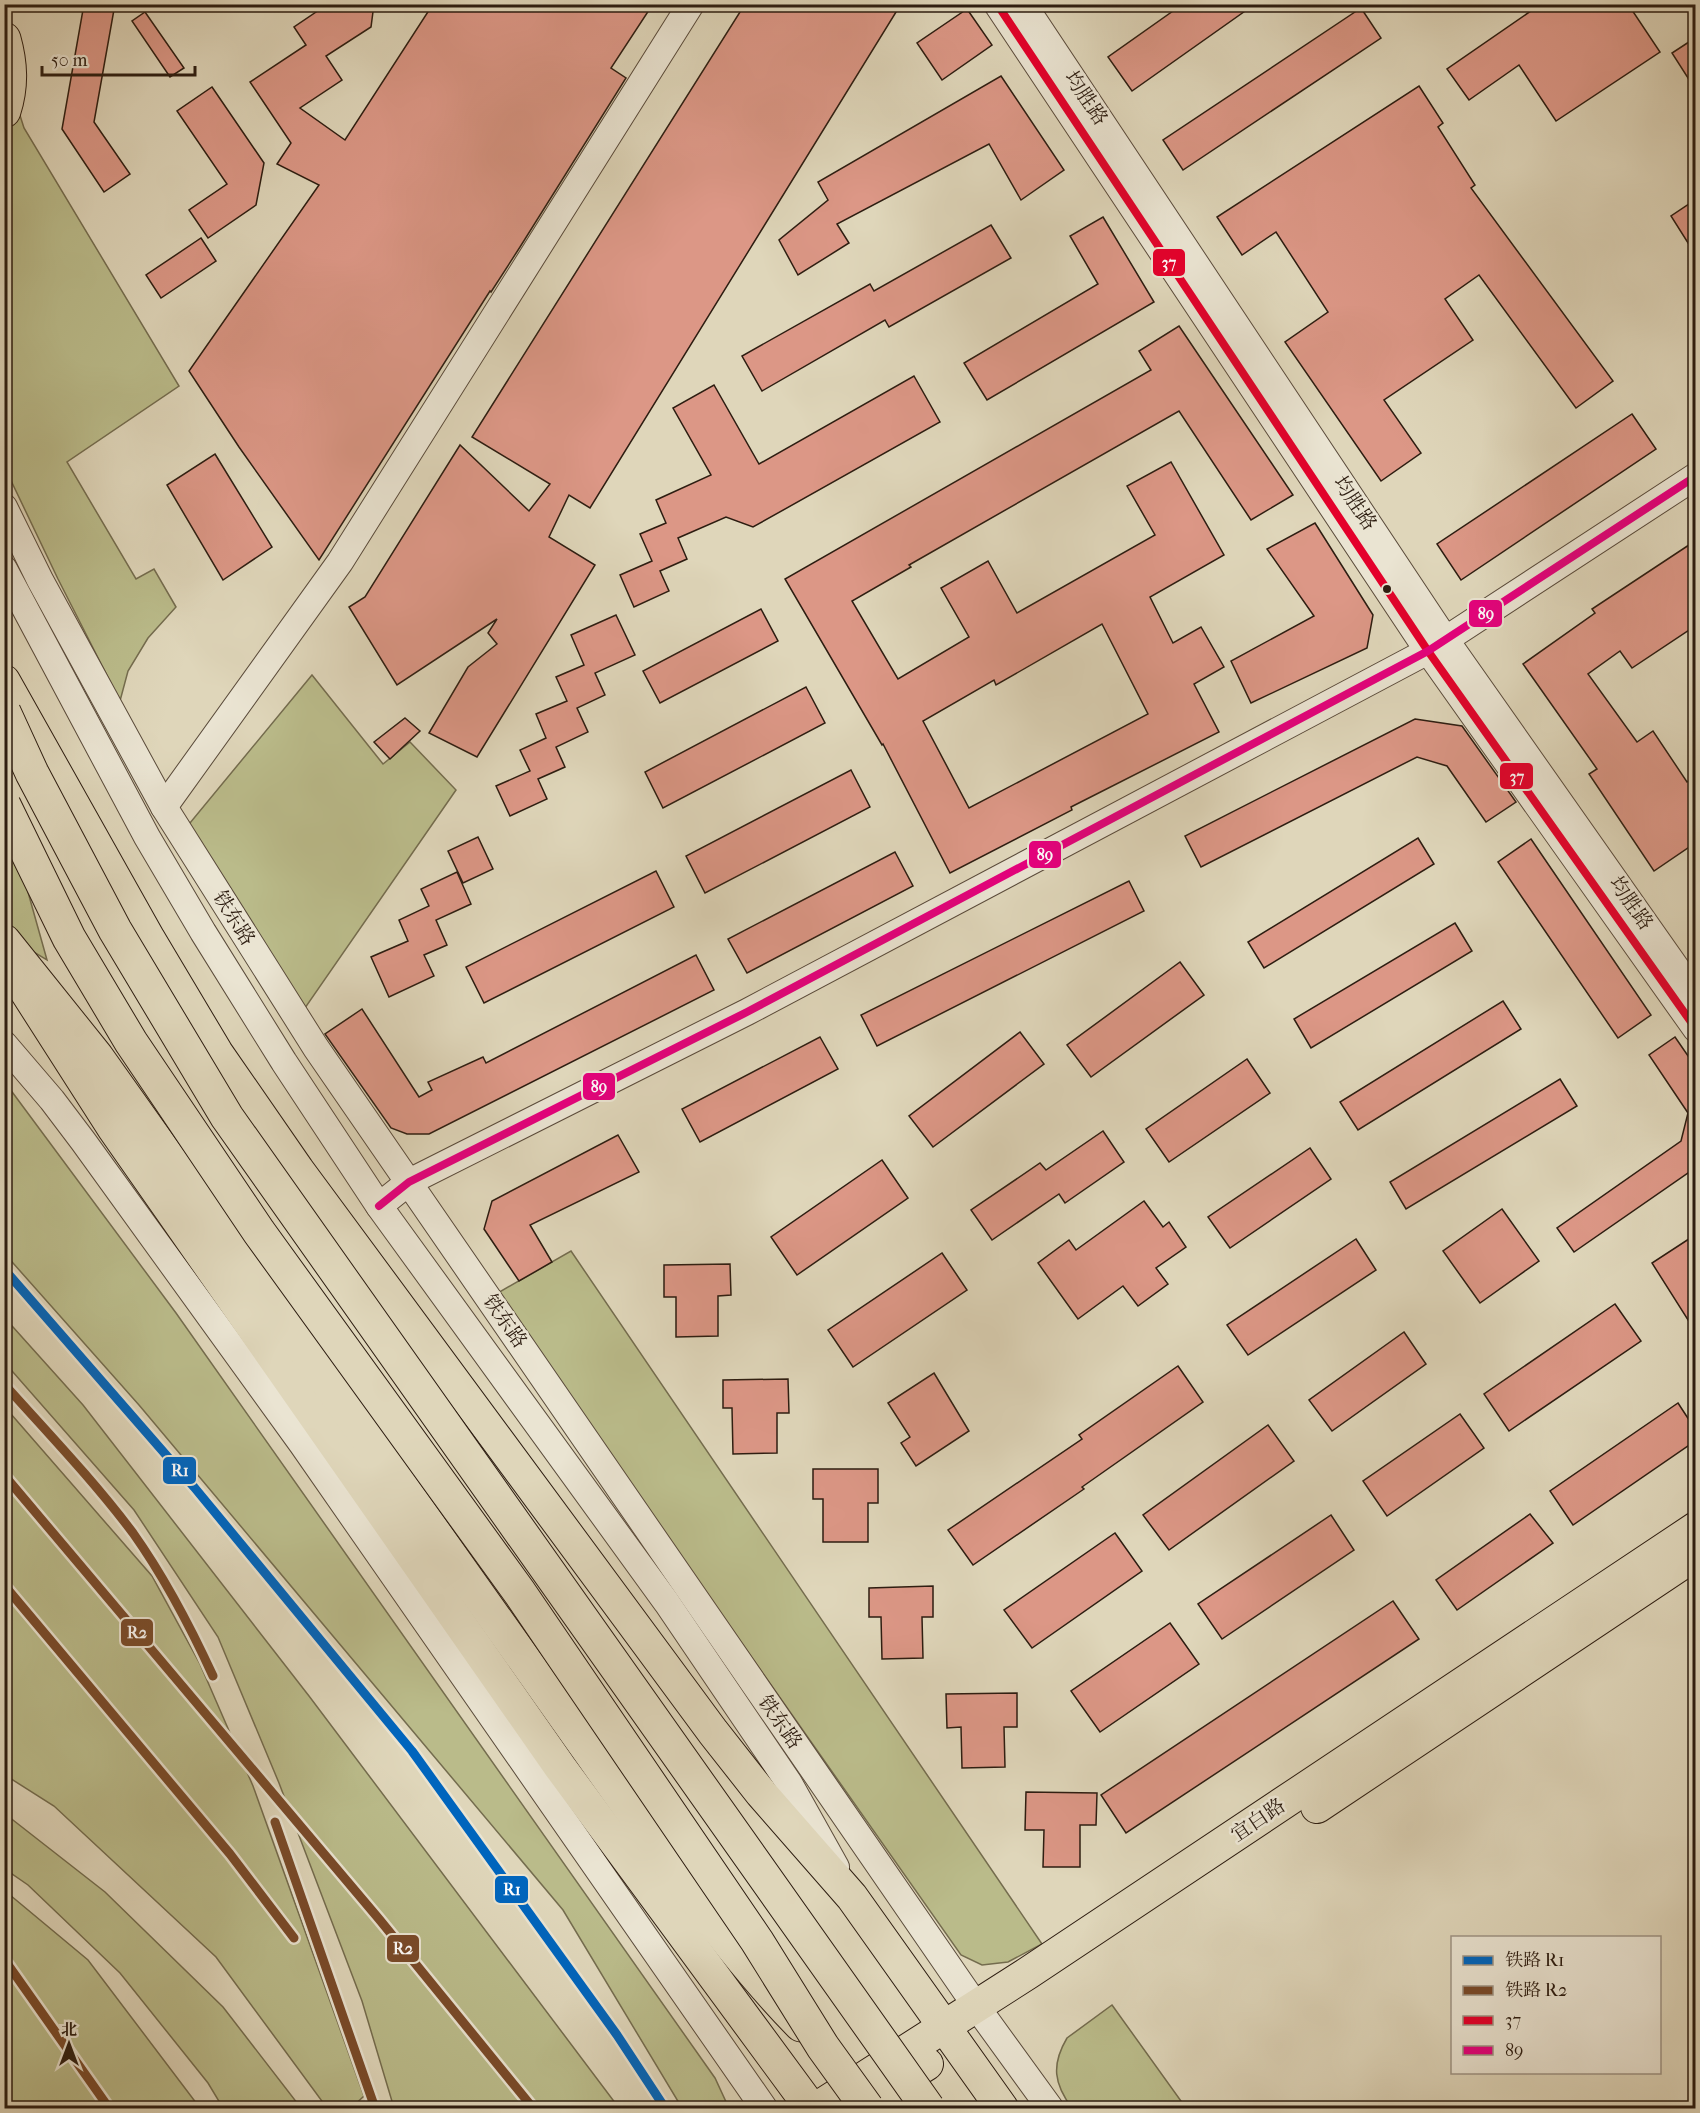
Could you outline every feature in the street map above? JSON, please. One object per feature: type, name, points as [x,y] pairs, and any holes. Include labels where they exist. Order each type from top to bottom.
[{"type":"highway","points":[[4,39],[10,83],[4,111]]},
{"type":"highway","points":[[4,712],[32,772],[115,930],[227,1117],[928,2109]]},
{"type":"highway","points":[[4,806],[69,938],[131,1042],[259,1232],[553,1642],[757,1941],[824,2047]]},
{"type":"highway","points":[[4,941],[97,1056],[665,1858],[732,1948],[772,1995],[824,2047],[875,2105]]},
{"type":"main road","points":[[4,681],[149,939],[217,1053],[298,1170],[713,1732],[760,1793],[852,1897]]},
{"type":"main road","points":[[4,959],[114,1129],[553,1757],[811,2109]]},
{"type":"main road","name":"宜白路","points":[[982,2015],[1460,1686],[1695,1528]]},
{"type":"main road","name":"宜白路","points":[[817,2109],[950,2035],[1464,1711],[1695,1554]]},
{"type":"main road","name":"铁东路","points":[[852,1897],[1002,2109]]},
{"type":"main road","points":[[875,2105],[950,2035]]},
{"type":"street","points":[[164,807],[340,562],[691,4]]},
{"type":"street","name":"均胜路","points":[[997,4],[1436,645],[1695,1029]]},
{"type":"street","name":"均胜路","points":[[1023,4],[1436,645],[1695,996]]},
{"type":"street","points":[[379,1206],[409,1182],[747,1012],[1436,645],[1695,476]]},
{"type":"street","name":"铁东路","points":[[4,507],[46,590],[164,807],[316,1048],[982,2015],[1050,2109]]},
{"type":"street","name":"铁东路","points":[[4,569],[147,837],[202,932],[379,1206],[667,1603],[789,1783],[815,1826],[852,1897]]},
{"type":"street","points":[[4,983],[97,1056]]},
{"type":"street","points":[[4,1044],[52,1100],[83,1141],[288,1425],[764,2109]]},
{"type":"green space","points":[[4,65],[24,128],[179,386],[67,462],[136,579],[154,569],[176,607],[148,638],[128,671],[120,701],[5,468]]},
{"type":"green space","points":[[312,675],[383,764],[410,742],[456,790],[305,1008],[185,829]]},
{"type":"green space","points":[[5,810],[47,960],[5,935]]},
{"type":"green space","points":[[4,1081],[176,1313],[715,2078],[727,2108],[682,2108],[563,1910],[139,1405],[5,1254]]},
{"type":"green space","points":[[571,1251],[1042,1944],[1008,1962],[982,1965],[961,1955],[496,1294]]},
{"type":"green space","points":[[4,1317],[83,1405],[309,1696],[619,2108],[394,2108],[362,2001],[279,1783],[218,1637],[134,1510],[5,1363]]},
{"type":"green space","points":[[4,1406],[152,1576],[200,1664],[253,1786],[364,2096],[351,2108],[327,2108],[216,1957],[54,1806],[5,1775]]},
{"type":"green space","points":[[4,1813],[105,1892],[223,2007],[301,2108],[223,2108],[208,2083],[120,1973],[28,1885],[5,1869]]},
{"type":"green space","points":[[4,1890],[88,1960],[200,2108],[5,2108]]},
{"type":"green space","points":[[1112,2005],[1186,2108],[1072,2108],[1058,2082],[1058,2057],[1067,2038]]},
{"type":"building","points":[[84,4],[115,4],[94,122],[130,174],[104,192],[62,129]]},
{"type":"building","points":[[328,4],[374,4],[371,27],[326,56],[342,80],[300,108],[345,140],[433,4],[653,4],[611,68],[626,78],[319,560],[239,447],[189,371],[319,185],[277,164],[291,143],[250,82],[306,45],[294,27]]},
{"type":"building","points":[[745,4],[901,4],[590,508],[569,495],[549,537],[595,565],[477,757],[429,733],[468,667],[497,644],[488,633],[497,619],[397,685],[349,607],[365,597],[460,445],[529,511],[550,484],[472,437]]},
{"type":"building","points":[[1183,4],[1255,4],[1132,91],[1108,57]]},
{"type":"building","points":[[1541,4],[1628,4],[1660,52],[1556,121],[1519,65],[1469,100],[1447,69]]},
{"type":"building","points":[[1361,8],[1381,38],[1183,170],[1163,140]]},
{"type":"building","points":[[967,9],[992,45],[942,80],[917,43]]},
{"type":"building","points":[[145,12],[184,68],[170,77],[132,21]]},
{"type":"building","points":[[1695,38],[1695,89],[1672,53]]},
{"type":"building","points":[[1001,76],[1064,170],[1021,200],[989,144],[837,224],[849,243],[798,275],[779,240],[828,200],[818,182]]},
{"type":"building","points":[[1419,86],[1443,123],[1438,127],[1475,185],[1471,188],[1613,381],[1576,408],[1479,275],[1445,299],[1473,340],[1384,400],[1421,453],[1381,481],[1285,342],[1328,312],[1276,232],[1242,255],[1217,217]]},
{"type":"building","points":[[212,87],[264,163],[256,205],[208,238],[189,210],[227,184],[177,111]]},
{"type":"building","points":[[1695,200],[1695,254],[1671,216]]},
{"type":"building","points":[[1103,217],[1154,302],[987,400],[964,363],[1098,284],[1070,236]]},
{"type":"building","points":[[991,225],[1011,258],[889,327],[885,320],[762,391],[742,356],[870,284],[874,291]]},
{"type":"building","points":[[201,238],[216,261],[161,298],[146,275]]},
{"type":"building","points":[[1179,326],[1293,495],[1251,520],[1179,411],[909,565],[911,567],[852,601],[898,679],[969,637],[941,588],[988,561],[1017,613],[1155,535],[1127,486],[1171,462],[1224,555],[1150,597],[1173,643],[1201,627],[1224,667],[1194,684],[1219,732],[1071,807],[1072,810],[950,873],[883,744],[785,579],[1151,370],[1139,351]],"holes":[[[1102,624],[1148,714],[969,808],[923,721],[994,680],[996,685]]]},
{"type":"building","points":[[914,376],[940,422],[753,527],[726,517],[678,538],[687,559],[660,571],[669,591],[634,607],[620,575],[652,561],[640,534],[666,523],[656,500],[711,475],[673,408],[714,385],[759,464]]},
{"type":"building","points":[[1632,414],[1656,449],[1461,580],[1437,544]]},
{"type":"building","points":[[215,454],[272,547],[223,580],[167,485]]},
{"type":"building","points":[[1315,523],[1373,615],[1367,648],[1251,703],[1231,661],[1314,616],[1267,549]]},
{"type":"building","points":[[1695,541],[1695,626],[1632,668],[1620,651],[1588,674],[1637,742],[1653,731],[1687,782],[1695,777],[1695,843],[1654,871],[1589,774],[1597,769],[1523,664],[1595,613],[1592,609]]},
{"type":"building","points":[[761,609],[778,641],[660,703],[643,671]]},
{"type":"building","points":[[616,615],[635,655],[595,673],[605,695],[577,708],[588,732],[556,747],[565,767],[538,779],[547,799],[510,816],[496,786],[530,771],[520,750],[546,738],[536,714],[567,701],[556,677],[584,665],[571,635]]},
{"type":"building","points":[[806,687],[825,723],[663,808],[645,772]]},
{"type":"building","points":[[405,718],[420,731],[390,759],[374,742]]},
{"type":"building","points":[[1415,719],[1462,726],[1516,802],[1486,822],[1447,766],[1417,757],[1201,867],[1185,836]]},
{"type":"building","points":[[851,770],[870,807],[705,893],[686,856]]},
{"type":"building","points":[[478,837],[493,869],[463,883],[448,851]]},
{"type":"building","points":[[1418,838],[1434,864],[1264,968],[1248,942]]},
{"type":"building","points":[[1531,839],[1651,1015],[1618,1038],[1498,862]]},
{"type":"building","points":[[895,852],[913,886],[747,973],[728,939]]},
{"type":"building","points":[[656,871],[674,907],[484,1003],[466,967]]},
{"type":"building","points":[[457,872],[471,904],[436,920],[447,945],[424,955],[434,976],[389,997],[371,957],[408,941],[399,920],[429,906],[421,889]]},
{"type":"building","points":[[1129,881],[1144,911],[877,1046],[861,1015]]},
{"type":"building","points":[[1455,923],[1472,951],[1311,1048],[1294,1019]]},
{"type":"building","points":[[696,955],[714,990],[429,1134],[407,1134],[391,1128],[325,1034],[362,1009],[419,1097],[432,1090],[428,1082],[483,1057],[486,1063]]},
{"type":"building","points":[[1180,962],[1204,995],[1091,1077],[1067,1045]]},
{"type":"building","points":[[1503,1001],[1521,1029],[1358,1130],[1340,1102]]},
{"type":"building","points":[[1020,1032],[1044,1064],[933,1147],[909,1116]]},
{"type":"building","points":[[820,1037],[838,1069],[700,1142],[682,1109]]},
{"type":"building","points":[[1675,1037],[1695,1066],[1695,1168],[1574,1252],[1557,1228],[1681,1141],[1688,1113],[1649,1055]]},
{"type":"building","points":[[1247,1059],[1270,1093],[1169,1162],[1146,1129]]},
{"type":"building","points":[[1560,1079],[1577,1106],[1406,1209],[1390,1182]]},
{"type":"building","points":[[1103,1131],[1124,1162],[1065,1203],[1059,1194],[992,1240],[971,1210],[1040,1163],[1046,1170]]},
{"type":"building","points":[[618,1135],[639,1172],[530,1225],[552,1262],[519,1281],[484,1229],[492,1201]]},
{"type":"building","points":[[1310,1148],[1331,1179],[1230,1248],[1208,1217]]},
{"type":"building","points":[[882,1160],[908,1198],[797,1275],[771,1237]]},
{"type":"building","points":[[1144,1201],[1163,1227],[1169,1222],[1186,1247],[1156,1268],[1168,1284],[1138,1306],[1123,1286],[1078,1319],[1038,1263],[1069,1240],[1076,1250]]},
{"type":"building","points":[[1502,1209],[1539,1261],[1480,1303],[1443,1251]]},
{"type":"building","points":[[1695,1235],[1695,1331],[1652,1263]]},
{"type":"building","points":[[1356,1239],[1376,1270],[1248,1355],[1227,1325]]},
{"type":"building","points":[[942,1253],[967,1290],[853,1367],[828,1330]]},
{"type":"building","points":[[730,1264],[731,1295],[718,1296],[718,1336],[676,1337],[676,1297],[664,1297],[664,1265]]},
{"type":"building","points":[[1615,1304],[1641,1341],[1509,1431],[1484,1394]]},
{"type":"building","points":[[1404,1332],[1426,1364],[1332,1431],[1309,1400]]},
{"type":"building","points":[[1178,1366],[1203,1402],[1082,1487],[1084,1489],[973,1565],[948,1530],[1082,1439],[1079,1435]]},
{"type":"building","points":[[934,1373],[969,1431],[916,1466],[901,1443],[910,1437],[888,1403]]},
{"type":"building","points":[[788,1379],[789,1413],[777,1413],[777,1453],[733,1454],[732,1408],[723,1408],[723,1380]]},
{"type":"building","points":[[1678,1403],[1695,1429],[1695,1441],[1573,1525],[1550,1491]]},
{"type":"building","points":[[1460,1414],[1484,1448],[1387,1516],[1363,1481]]},
{"type":"building","points":[[1268,1425],[1294,1461],[1169,1550],[1143,1515]]},
{"type":"building","points":[[813,1469],[878,1469],[878,1503],[868,1503],[868,1542],[823,1542],[823,1499],[813,1499]]},
{"type":"building","points":[[1530,1514],[1553,1543],[1457,1610],[1436,1580]]},
{"type":"building","points":[[1331,1515],[1354,1550],[1222,1639],[1198,1604]]},
{"type":"building","points":[[1115,1533],[1142,1571],[1032,1648],[1004,1610]]},
{"type":"building","points":[[933,1586],[933,1617],[922,1617],[923,1658],[882,1659],[881,1617],[869,1617],[869,1588]]},
{"type":"building","points":[[1393,1601],[1419,1639],[1126,1833],[1101,1795]]},
{"type":"building","points":[[1170,1623],[1199,1664],[1100,1732],[1071,1691]]},
{"type":"building","points":[[1017,1693],[1017,1727],[1004,1727],[1005,1767],[962,1768],[961,1727],[947,1728],[946,1694]]},
{"type":"building","points":[[1026,1792],[1097,1793],[1096,1825],[1080,1825],[1080,1867],[1043,1867],[1044,1830],[1025,1830]]},
{"type":"rail line","name":"R1","points":[[4,1269],[194,1487],[412,1751],[617,2035],[665,2108]]},
{"type":"rail line","name":"R2","points":[[4,1384],[87,1476],[133,1533],[156,1567],[213,1676]]},
{"type":"rail line","name":"R2","points":[[4,1475],[379,1919],[533,2108]]},
{"type":"rail line","name":"R2","points":[[4,1585],[230,1854],[294,1938]]},
{"type":"rail line","name":"R2","points":[[275,1822],[375,2108]]},
{"type":"rail line","name":"R2","points":[[4,1959],[109,2108]]},
{"type":"transit line","name":"37","points":[[997,4],[1428,651],[1696,1029]]},
{"type":"transit line","name":"89","points":[[379,1206],[409,1182],[747,1012],[1428,651],[1696,476]]}]
